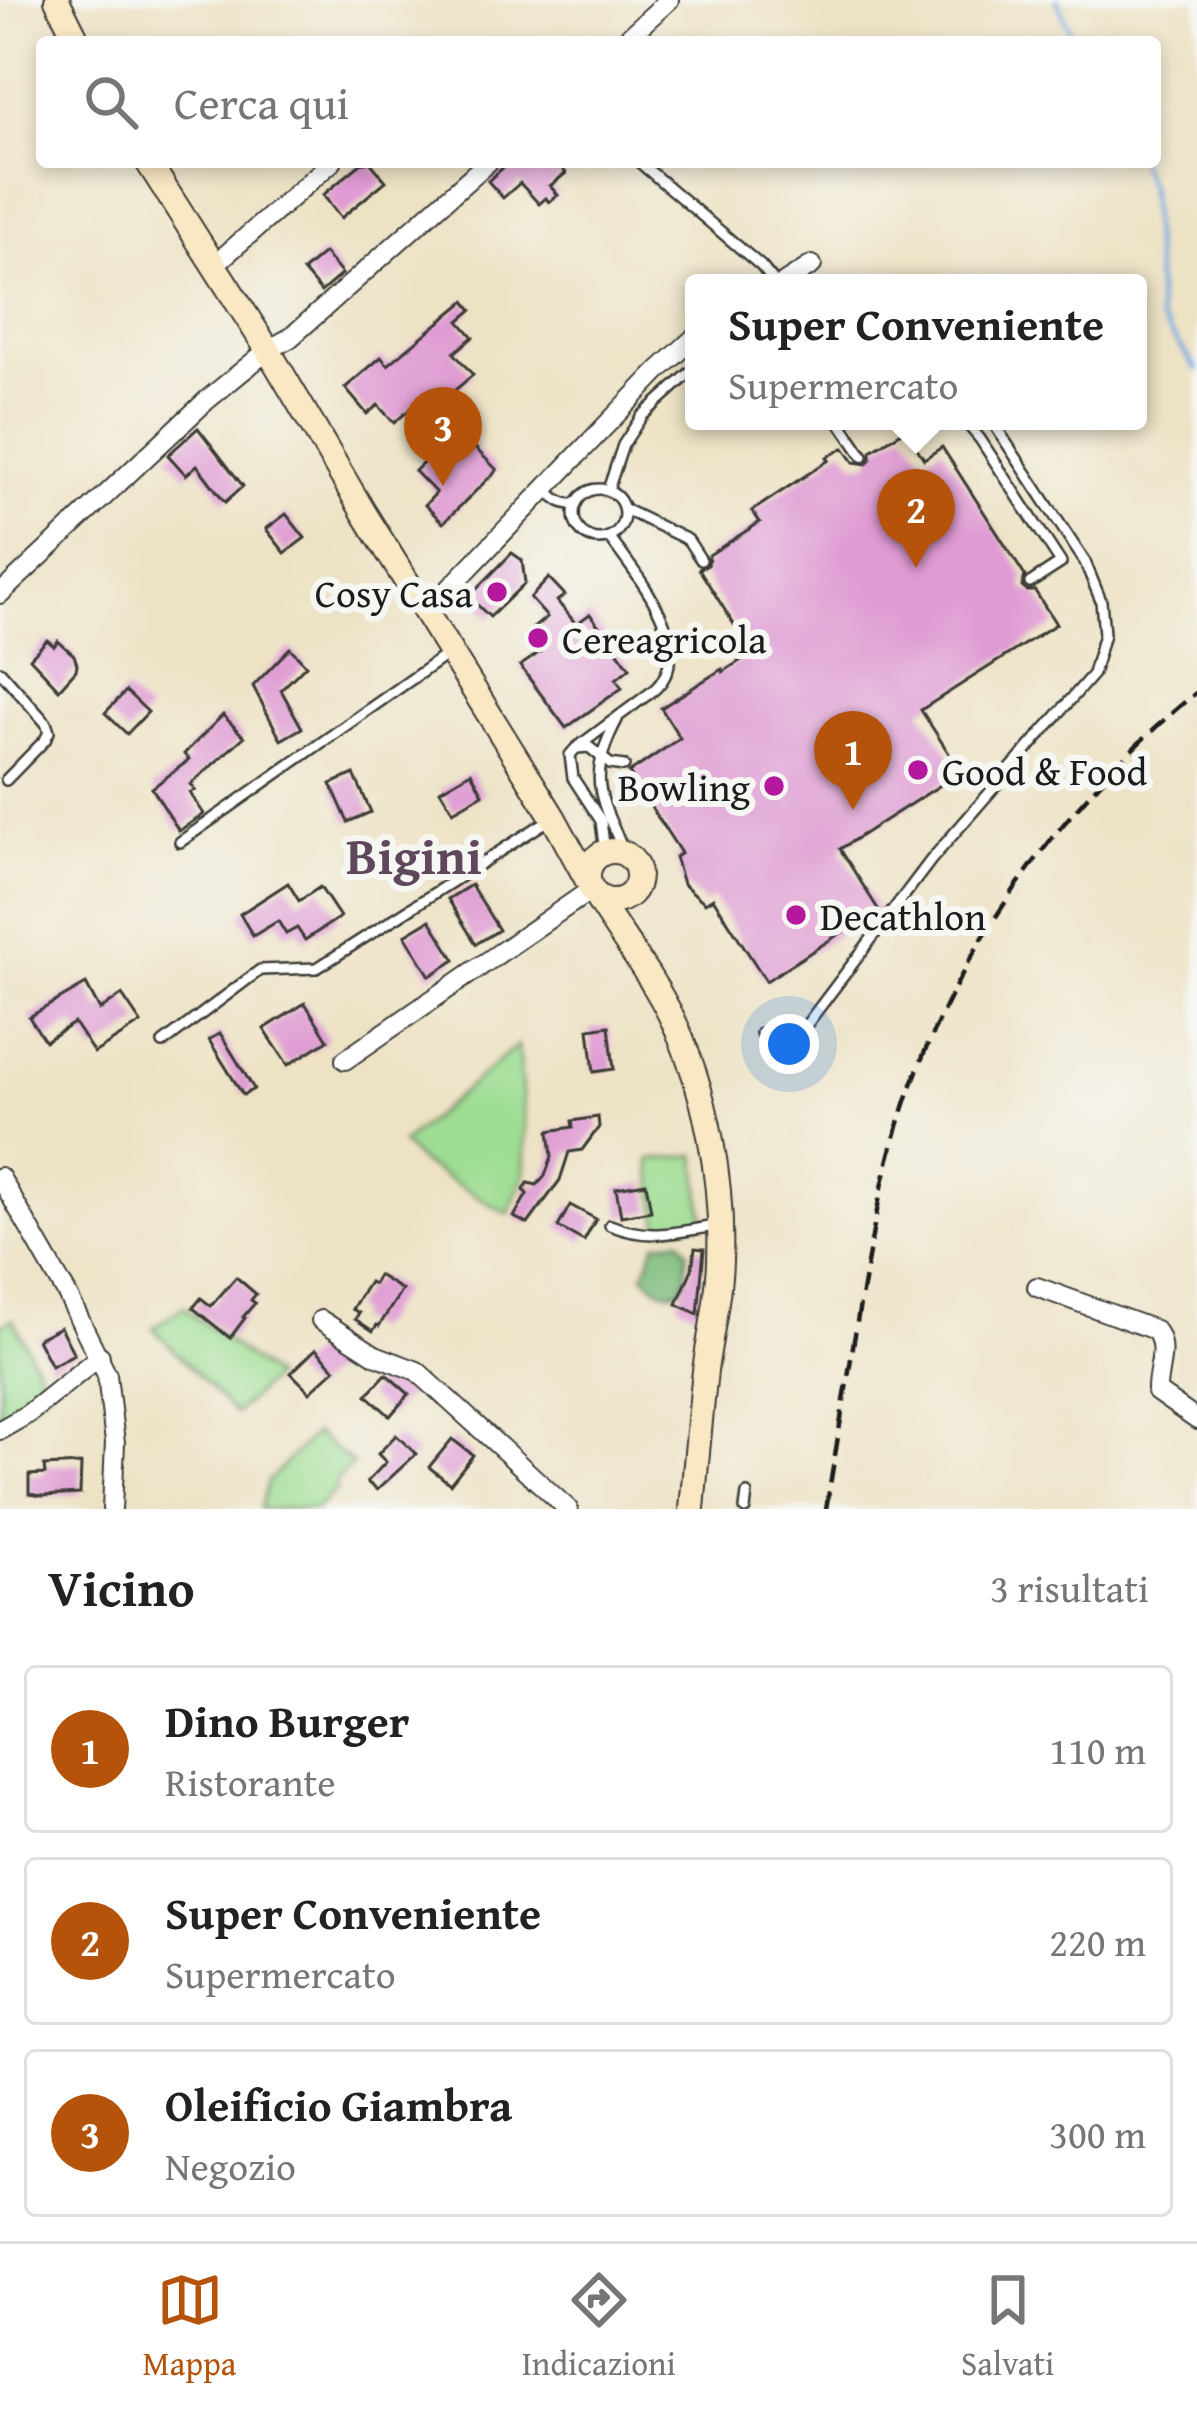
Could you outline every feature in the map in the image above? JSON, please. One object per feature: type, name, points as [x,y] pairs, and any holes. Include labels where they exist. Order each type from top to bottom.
[{"type":"main road","points":[[57,0],[75,36]]},
{"type":"main road","points":[[152,168],[553,817],[621,939],[646,971]]},
{"type":"main road","points":[[553,817],[572,835],[637,868],[632,933],[672,1018],[707,1122],[721,1225],[719,1284],[692,1509]]},
{"type":"main road","points":[[591,888],[590,865],[611,853]]},
{"type":"main road","points":[[591,888],[615,900],[633,890]]},
{"type":"street","points":[[630,36],[669,0]]},
{"type":"street","points":[[213,266],[325,168]]},
{"type":"street","points":[[0,594],[207,400],[290,338],[481,168]]},
{"type":"street","points":[[796,274],[812,265]]},
{"type":"street","points":[[426,613],[685,347]]},
{"type":"street","points":[[345,1060],[591,888]]},
{"type":"street","points":[[0,1178],[107,1375],[114,1434],[112,1509]]},
{"type":"street","points":[[1037,1287],[1155,1330],[1162,1345],[1157,1392],[1197,1420]]},
{"type":"street","points":[[321,1320],[375,1355],[417,1372],[568,1509]]},
{"type":"street","points":[[0,1430],[28,1414],[100,1356]]},
{"type":"lane","points":[[646,168],[769,274]]},
{"type":"lane","points":[[608,490],[622,446],[642,416],[685,377]]},
{"type":"lane","points":[[845,430],[863,456]]},
{"type":"lane","points":[[972,430],[1061,563],[1030,584]]},
{"type":"lane","points":[[761,1033],[801,1032],[931,860],[1093,674],[1104,634],[1101,601],[1084,562],[998,430]]},
{"type":"lane","points":[[544,487],[565,505],[576,504]]},
{"type":"lane","points":[[624,509],[620,529],[609,537],[583,533],[574,518],[576,504],[588,491],[608,490],[624,509],[688,540],[700,560]]},
{"type":"lane","points":[[609,537],[650,593],[670,641],[671,661],[666,679],[576,748],[569,760],[573,778],[601,821],[611,853]]},
{"type":"lane","points":[[179,842],[450,652]]},
{"type":"lane","points":[[0,670],[49,732],[7,780]]},
{"type":"lane","points":[[611,853],[599,787],[599,755],[617,718]]},
{"type":"lane","points":[[576,748],[590,747],[610,764],[624,766]]},
{"type":"lane","points":[[163,1043],[260,970],[317,968],[553,817]]},
{"type":"lane","points":[[610,1225],[648,1236],[721,1225]]},
{"type":"lane","points":[[745,1509],[748,1494]]},
{"type":"green space","points":[[518,1045],[525,1174],[508,1214],[421,1163],[402,1143]]},
{"type":"green space","points":[[696,1155],[704,1223],[660,1230],[650,1160]]},
{"type":"green space","points":[[680,1239],[688,1252],[685,1279],[669,1291],[644,1274],[656,1243]]},
{"type":"green space","points":[[183,1307],[273,1377],[235,1414],[153,1328]]},
{"type":"green space","points":[[13,1319],[48,1390],[0,1422],[0,1326]]},
{"type":"green space","points":[[315,1433],[353,1464],[337,1479],[336,1489],[317,1509],[260,1509],[268,1481]]},
{"type":"building","points":[[356,168],[375,168],[386,181],[341,218],[323,195]]},
{"type":"building","points":[[502,168],[561,168],[566,173],[550,186],[558,195],[539,204],[520,183],[503,198],[488,181]]},
{"type":"building","points":[[324,253],[342,274],[321,292],[303,271]]},
{"type":"building","points":[[465,301],[472,310],[459,321],[473,337],[454,353],[473,375],[436,406],[427,395],[394,423],[378,405],[367,414],[345,388],[381,357],[388,365]]},
{"type":"building","points":[[198,428],[243,486],[225,502],[197,465],[186,475],[168,455]]},
{"type":"building","points":[[457,430],[497,470],[443,523],[425,505],[436,493],[415,471]]},
{"type":"building","points":[[905,430],[924,459],[942,447],[1025,576],[1022,587],[1035,591],[1056,624],[921,710],[961,772],[840,849],[878,909],[766,981],[713,898],[705,903],[683,884],[675,857],[681,853],[629,773],[680,738],[661,708],[752,653],[699,569],[708,565],[709,555],[760,522],[752,511],[829,460],[827,457],[844,448],[854,462],[867,464],[871,451]]},
{"type":"building","points":[[286,514],[305,538],[285,553],[266,529]]},
{"type":"building","points":[[512,553],[522,560],[525,583],[490,617],[469,597]]},
{"type":"building","points":[[549,578],[565,595],[557,601],[576,624],[590,614],[630,668],[616,679],[622,688],[566,728],[520,666],[540,652],[526,634],[547,617],[530,598]]},
{"type":"building","points":[[47,640],[54,646],[58,641],[77,664],[59,689],[30,658]]},
{"type":"building","points":[[290,648],[306,665],[281,690],[302,728],[281,740],[253,686]]},
{"type":"building","points":[[126,691],[148,712],[127,734],[105,713]]},
{"type":"building","points":[[223,715],[244,737],[191,784],[195,790],[190,793],[204,814],[179,831],[152,788],[189,760],[184,754]]},
{"type":"building","points":[[471,772],[483,794],[453,811],[440,790]]},
{"type":"building","points":[[354,774],[371,812],[348,822],[331,784]]},
{"type":"building","points":[[288,883],[299,901],[320,887],[340,917],[305,940],[297,928],[286,934],[278,921],[253,936],[240,914]]},
{"type":"building","points":[[471,885],[499,930],[476,944],[448,899]]},
{"type":"building","points":[[430,920],[455,960],[430,976],[405,935]]},
{"type":"building","points":[[86,984],[100,1010],[122,995],[141,1023],[94,1053],[74,1023],[45,1041],[29,1017]]},
{"type":"building","points":[[305,1003],[328,1040],[288,1065],[264,1029]]},
{"type":"building","points":[[609,1026],[614,1069],[594,1072],[589,1029]]},
{"type":"building","points":[[220,1033],[254,1089],[243,1095],[209,1040]]},
{"type":"building","points":[[598,1117],[599,1127],[582,1150],[569,1152],[560,1180],[528,1224],[514,1217],[528,1183],[537,1185],[545,1176],[552,1156],[549,1131]]},
{"type":"building","points":[[646,1183],[651,1211],[621,1216],[616,1188]]},
{"type":"building","points":[[570,1205],[596,1219],[584,1241],[558,1227]]},
{"type":"building","points":[[695,1248],[704,1249],[698,1314],[677,1304]]},
{"type":"building","points":[[378,1275],[402,1290],[373,1331],[355,1319],[359,1313],[352,1309]]},
{"type":"building","points":[[236,1277],[256,1294],[251,1300],[255,1303],[230,1338],[193,1308],[201,1298],[211,1306]]},
{"type":"building","points":[[60,1327],[74,1354],[51,1366],[37,1339]]},
{"type":"building","points":[[316,1349],[335,1369],[310,1392],[291,1373]]},
{"type":"building","points":[[386,1374],[409,1394],[390,1416],[367,1395]]},
{"type":"building","points":[[396,1435],[416,1454],[377,1490],[367,1482],[386,1462],[378,1454]]},
{"type":"building","points":[[452,1439],[473,1455],[450,1484],[429,1467]]},
{"type":"building","points":[[81,1464],[80,1494],[29,1494],[29,1475],[45,1474],[44,1466]]},
{"type":"waterway","points":[[1057,0],[1072,36]]},
{"type":"waterway","points":[[1142,168],[1149,186],[1159,318],[1197,369]]},
{"type":"railway","points":[[826,1509],[883,1182],[915,1076],[942,1013],[974,952],[1053,838],[1146,736],[1197,692]]},
{"type":"place","name":"Oleificio Giambra","points":[[443,486]]},
{"type":"place","name":"Super Conveniente","points":[[916,568]]},
{"type":"place","name":"Cosy Casa","points":[[497,592]]},
{"type":"place","name":"Cereagricola","points":[[538,638]]},
{"type":"place","name":"Good & Food","points":[[918,770]]},
{"type":"place","name":"Bowling","points":[[774,786]]},
{"type":"place","name":"Dino Burger","points":[[853,810]]},
{"type":"place","name":"Decathlon","points":[[796,915]]},
{"type":"district","name":"Bigini","points":[[414,855]]}]
